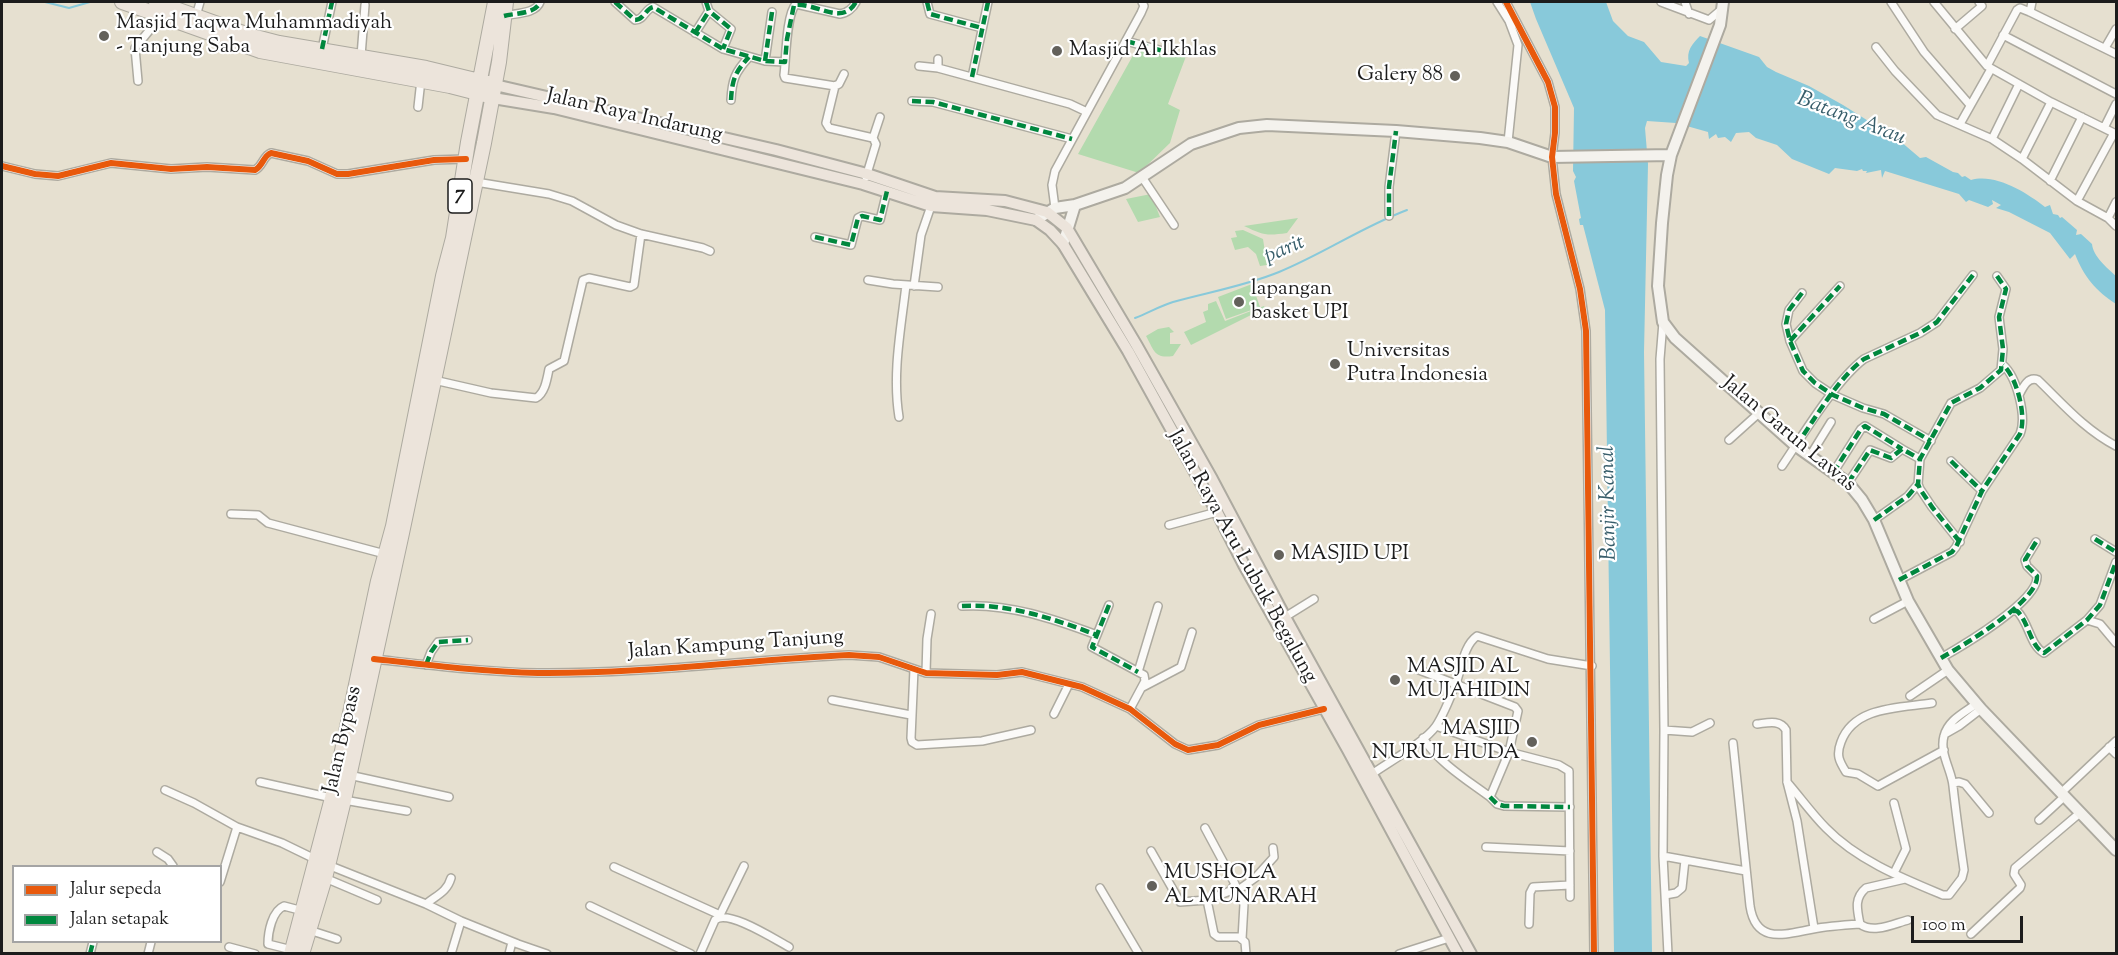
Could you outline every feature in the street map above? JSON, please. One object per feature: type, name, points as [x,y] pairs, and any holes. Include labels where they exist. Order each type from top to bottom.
[{"type":"highway","name":"Jalan Raya Indarung","points":[[122,2],[161,16],[279,43],[426,68],[494,91]]},
{"type":"highway","name":"Jalan Raya Indarung","points":[[156,2],[194,22],[260,51],[421,80],[479,87]]},
{"type":"highway","name":"7","points":[[466,159],[495,2]]},
{"type":"highway","points":[[504,18],[506,2]]},
{"type":"highway","name":"7","points":[[434,380],[494,91],[504,18]]},
{"type":"highway","name":"Jalan Bypass","points":[[338,799],[385,554],[393,526],[453,238],[466,159]]},
{"type":"highway","points":[[295,952],[309,930],[338,799],[349,775],[434,380]]},
{"type":"highway","points":[[295,952],[303,911],[323,868]]},
{"type":"main road","points":[[1663,322],[1658,286],[1662,223],[1671,155],[1720,25],[1723,5]]},
{"type":"main road","name":"Jalan Raya Indarung","points":[[494,91],[781,152],[865,179],[934,197],[1005,201],[1051,210],[1067,228]]},
{"type":"main road","name":"Jalan Raya Indarung","points":[[494,91],[778,164],[865,179],[887,191],[931,206],[987,210],[1036,220],[1050,230]]},
{"type":"main road","points":[[1036,220],[1051,210],[1075,205],[1125,188],[1191,144],[1239,128],[1267,124],[1480,138],[1508,142],[1552,157],[1671,155]]},
{"type":"main road","points":[[778,164],[781,152]]},
{"type":"main road","points":[[1063,244],[1075,205]]},
{"type":"main road","name":"Jalan Raya Aru Lubuk Begalung","points":[[1067,228],[1133,349],[1244,565],[1324,709],[1471,954]]},
{"type":"main road","name":"Jalan Raya Aru Lubuk Begalung","points":[[1050,230],[1063,244],[1133,349],[1255,558],[1372,774],[1419,868],[1458,954]]},
{"type":"main road","name":"Jalan Garun Lawas","points":[[1663,322],[1675,338],[1796,446],[1848,483],[1874,520],[1908,600],[1948,670],[1978,707],[2116,850]]},
{"type":"main road","points":[[1244,565],[1255,558]]},
{"type":"street","points":[[194,22],[200,2]]},
{"type":"street","points":[[322,49],[332,2]]},
{"type":"street","points":[[504,18],[534,10],[540,2]]},
{"type":"street","points":[[615,2],[634,20],[639,20],[649,8],[653,7],[723,49],[765,61],[785,63]]},
{"type":"street","points":[[706,2],[709,11],[731,28],[723,49]]},
{"type":"street","points":[[835,86],[788,80],[784,75],[787,39],[794,5],[840,14],[852,8],[856,2]]},
{"type":"street","points":[[927,2],[930,14],[982,28]]},
{"type":"street","points":[[972,77],[988,2]]},
{"type":"street","points":[[1051,210],[1055,171],[1126,41],[1144,6],[1142,2]]},
{"type":"street","points":[[1497,2],[1509,21],[1518,45],[1508,142]]},
{"type":"street","points":[[1506,2],[1548,82],[1555,107],[1552,157],[1556,194],[1580,289],[1586,331],[1594,954]]},
{"type":"street","points":[[1661,2],[1709,20],[1723,5]]},
{"type":"street","points":[[1685,2],[1689,14]]},
{"type":"street","points":[[1891,2],[1924,52],[1970,105]]},
{"type":"street","points":[[1934,2],[1989,67],[2115,134],[2077,201]]},
{"type":"street","points":[[1955,29],[1982,6],[1979,2]]},
{"type":"street","points":[[2030,12],[2032,2]]},
{"type":"street","points":[[361,56],[366,5]]},
{"type":"street","points":[[1960,124],[2017,9],[2021,8],[2030,12],[2116,54]]},
{"type":"street","points":[[694,33],[709,11]]},
{"type":"street","points":[[765,61],[772,12]]},
{"type":"street","points":[[138,81],[135,48],[161,16]]},
{"type":"street","points":[[2105,48],[2116,29]]},
{"type":"street","points":[[2003,35],[2116,94]]},
{"type":"street","points":[[1126,41],[1163,51]]},
{"type":"street","points":[[1876,46],[1895,71],[1940,117],[1992,139],[2077,201],[2108,218],[2116,226]]},
{"type":"street","points":[[731,100],[731,84],[749,57]]},
{"type":"street","points":[[938,59],[938,68]]},
{"type":"street","points":[[919,66],[938,68],[972,77],[1070,104],[1087,112]]},
{"type":"street","points":[[844,74],[839,84],[835,86],[826,126],[873,138]]},
{"type":"street","points":[[417,107],[421,80]]},
{"type":"street","points":[[1992,139],[2019,84]]},
{"type":"street","points":[[912,101],[933,102],[1072,139]]},
{"type":"street","points":[[2022,159],[2051,102]]},
{"type":"street","points":[[2104,128],[2116,104]]},
{"type":"street","points":[[865,179],[876,144],[873,138],[880,117]]},
{"type":"street","points":[[2050,181],[2082,117]]},
{"type":"street","points":[[1389,216],[1389,187],[1396,131]]},
{"type":"street","points":[[2,166],[49,176],[58,176],[111,163],[171,169],[207,167],[249,170],[258,169],[266,156],[271,153],[308,161],[337,174],[348,174],[434,160],[466,159]]},
{"type":"street","points":[[1142,177],[1174,225]]},
{"type":"street","points":[[476,182],[536,191],[572,201],[616,225],[641,234],[710,251]]},
{"type":"street","points":[[815,237],[850,245],[858,218],[862,216],[880,220],[887,191]]},
{"type":"street","points":[[2108,218],[2116,202]]},
{"type":"street","points":[[899,417],[896,394],[898,347],[921,235],[931,206]]},
{"type":"street","points":[[434,380],[491,393],[539,397],[549,369],[564,361],[583,280],[589,278],[630,287],[634,285],[641,234]]},
{"type":"street","points":[[1782,465],[1833,394],[1864,359],[1920,333],[1937,322],[1973,275]]},
{"type":"street","points":[[1874,520],[1908,496],[1918,483],[1920,459],[1951,403],[1980,388],[1997,374],[2003,364],[1999,317],[2007,290],[1997,276]]},
{"type":"street","points":[[867,280],[938,287]]},
{"type":"street","points":[[1790,341],[1840,286]]},
{"type":"street","points":[[1802,293],[1786,316],[1786,324],[1790,341],[1803,371],[1815,383],[1833,394],[1863,408],[1884,414],[1930,441]]},
{"type":"street","points":[[1663,322],[1660,359],[1663,856],[1668,954]]},
{"type":"street","points":[[1899,580],[1952,552],[1960,542],[1982,490],[2020,434],[2023,427],[2019,395],[2012,374],[2003,364]]},
{"type":"street","points":[[2019,395],[2028,381],[2033,378],[2038,380],[2078,420],[2116,446]]},
{"type":"street","points":[[1729,440],[1759,413]]},
{"type":"street","points":[[1810,456],[1831,422]]},
{"type":"street","points":[[1833,473],[1865,426],[1920,459]]},
{"type":"street","points":[[1848,483],[1870,450],[1891,458],[1902,449]]},
{"type":"street","points":[[1951,461],[1982,490]]},
{"type":"street","points":[[1918,483],[1932,507],[1960,542]]},
{"type":"street","points":[[1168,525],[1217,512]]},
{"type":"street","points":[[231,514],[258,515],[268,524],[385,554]]},
{"type":"street","points":[[2095,539],[2116,552]]},
{"type":"street","points":[[1941,658],[2013,611],[2038,580],[2025,560],[2036,542]]},
{"type":"street","points":[[2013,611],[2023,617],[2042,653],[2087,620],[2102,602],[2116,562]]},
{"type":"street","points":[[1285,617],[1314,598]]},
{"type":"street","points":[[1874,619],[1908,600]]},
{"type":"street","points":[[962,606],[983,604],[1050,617],[1097,635]]},
{"type":"street","points":[[1109,605],[1092,647],[1093,650],[1144,675],[1145,679],[1130,709]]},
{"type":"street","points":[[1138,672],[1158,606]]},
{"type":"street","points":[[926,673],[927,639],[932,614]]},
{"type":"street","points":[[2087,620],[2100,624],[2116,643]]},
{"type":"street","points":[[1140,688],[1180,667],[1192,632]]},
{"type":"street","points":[[1372,774],[1436,726],[1456,683],[1466,650],[1473,638],[1477,636],[1548,659],[1592,666]]},
{"type":"street","points":[[426,665],[438,642],[468,640]]},
{"type":"street","name":"Jalan Kampung Tanjung","points":[[374,659],[538,673],[663,669],[849,655],[879,657],[926,673],[997,675],[1022,672],[1082,687],[1130,709],[1175,744],[1188,750],[1218,745],[1260,725],[1324,709]]},
{"type":"street","points":[[1414,668],[1517,709],[1519,716],[1509,752],[1490,797]]},
{"type":"street","points":[[914,669],[911,738],[912,742],[917,745],[982,741],[1031,730]]},
{"type":"street","points":[[1910,696],[1948,670]]},
{"type":"street","points":[[1054,714],[1069,684]]},
{"type":"street","points":[[832,700],[911,715]]},
{"type":"street","points":[[1932,703],[1870,713],[1855,720],[1844,734],[1837,756],[1846,772],[1858,774],[1878,786],[1944,750]]},
{"type":"street","points":[[1787,782],[1824,827],[1840,841],[1905,879],[1947,896],[1962,878],[1964,870],[1954,807],[1953,783],[1944,750],[1945,734],[1955,718],[1978,707]]},
{"type":"street","points":[[1664,730],[1692,732],[1710,723]]},
{"type":"street","points":[[1757,724],[1778,723],[1784,726],[1787,782],[1797,821],[1814,928]]},
{"type":"street","points":[[1436,726],[1509,752],[1567,769],[1570,776],[1570,897]]},
{"type":"street","points":[[1423,738],[1431,750],[1444,762],[1497,804],[1570,807]]},
{"type":"street","points":[[2039,820],[2116,741]]},
{"type":"street","points":[[1733,743],[1751,914],[1758,927],[1780,935],[1814,928],[1860,924],[1870,929],[1908,920]]},
{"type":"street","points":[[2109,747],[2116,754]]},
{"type":"street","points":[[349,775],[449,797]]},
{"type":"street","points":[[260,782],[407,811]]},
{"type":"street","points":[[1953,783],[1965,784],[1989,813]]},
{"type":"street","points":[[165,790],[195,803],[237,827],[282,843],[377,900]]},
{"type":"street","points":[[1894,803],[1906,849],[1894,873]]},
{"type":"street","points":[[1971,934],[2020,888],[2020,883],[2014,874],[2015,868],[2081,812]]},
{"type":"street","points":[[222,876],[237,827]]},
{"type":"street","points":[[1205,828],[1244,904],[1242,939]]},
{"type":"street","points":[[1486,847],[1570,851]]},
{"type":"street","points":[[1151,851],[1180,903],[1207,900],[1232,890],[1263,870],[1274,856],[1273,848]]},
{"type":"street","points":[[157,852],[168,859],[172,865]]},
{"type":"street","points":[[1663,856],[1746,872]]},
{"type":"street","points":[[1665,895],[1676,893],[1682,888],[1685,860]]},
{"type":"street","points":[[700,954],[744,866]]},
{"type":"street","points":[[614,867],[720,916],[732,917],[789,946]]},
{"type":"street","points":[[323,868],[426,904],[461,921],[547,954]]},
{"type":"street","points":[[426,904],[449,886],[451,878]]},
{"type":"street","points":[[1860,924],[1856,907],[1863,890],[1905,879]]},
{"type":"street","points":[[1530,924],[1530,893],[1533,887],[1570,885]]},
{"type":"street","points":[[1100,888],[1139,954]]},
{"type":"street","points":[[1207,900],[1213,932],[1216,936],[1237,936],[1242,939],[1245,942],[1246,954]]},
{"type":"street","points":[[295,952],[268,944],[274,917],[279,908],[284,906],[303,911]]},
{"type":"street","points":[[591,906],[691,954]]},
{"type":"street","points":[[451,954],[461,921]]},
{"type":"street","points":[[309,930],[337,939]]},
{"type":"street","points":[[1399,954],[1449,938]]},
{"type":"street","points":[[508,954],[512,942]]},
{"type":"street","points":[[229,947],[255,954]]},
{"type":"green space","points":[[1136,50],[1167,57],[1188,51],[1168,104],[1180,110],[1170,143],[1139,173],[1078,154]]},
{"type":"green space","points":[[1151,194],[1160,217],[1138,222],[1126,199]]},
{"type":"green space","points":[[1298,218],[1287,233],[1265,234],[1244,226]]},
{"type":"green space","points":[[1243,230],[1263,239],[1267,265],[1260,266],[1256,254],[1248,247],[1235,250],[1231,238],[1237,237],[1235,231]]},
{"type":"green space","name":"lapangan basket UPI","points":[[1252,284],[1260,307],[1226,319],[1218,297]]},
{"type":"green space","points":[[1216,301],[1225,321],[1264,306],[1265,308],[1191,345],[1184,332],[1206,322],[1203,312],[1208,310],[1208,304]]},
{"type":"green space","points":[[1169,327],[1174,332],[1170,333],[1170,344],[1181,344],[1173,356],[1158,355],[1146,336],[1158,329]]},
{"type":"water","points":[[1530,2],[1606,2],[1613,21],[1628,36],[1644,42],[1661,62],[1686,66],[1689,63],[1690,48],[1700,36],[1759,57],[1767,67],[1843,105],[1900,141],[1920,158],[1926,157],[1971,180],[1990,179],[2010,185],[2045,207],[2050,205],[2053,214],[2062,217],[2077,230],[2076,235],[2081,234],[2092,244],[2098,257],[2116,276],[2116,304],[2091,283],[2075,254],[2070,259],[2050,233],[2009,212],[1996,208],[2001,205],[1992,200],[1993,204],[1988,207],[1969,200],[1966,202],[1959,194],[1885,171],[1882,178],[1881,170],[1866,173],[1867,171],[1862,169],[1857,171],[1835,168],[1829,174],[1792,159],[1777,145],[1756,138],[1749,132],[1736,133],[1731,142],[1725,137],[1718,138],[1716,134],[1709,139],[1708,132],[1676,123],[1647,121],[1645,128],[1648,164],[1644,352],[1652,953],[1614,953],[1605,310],[1583,225],[1580,225],[1579,219],[1581,218],[1574,181],[1576,177],[1573,171],[1574,108]]},
{"type":"waterway","points":[[45,2],[69,8],[90,2]]},
{"type":"waterway","name":"parit","points":[[1135,318],[1163,305],[1240,285],[1279,272],[1407,210]]},
{"type":"marked path","points":[[322,49],[332,2]]},
{"type":"marked path","points":[[504,16],[530,11],[540,2]]},
{"type":"marked path","points":[[615,2],[635,20],[653,7],[723,49],[765,61],[785,62],[794,5],[844,13],[856,2]]},
{"type":"marked path","points":[[706,2],[709,11],[731,29],[723,49]]},
{"type":"marked path","points":[[927,2],[930,14],[982,28]]},
{"type":"marked path","points":[[972,77],[988,2]]},
{"type":"marked path","points":[[695,33],[709,11]]},
{"type":"marked path","points":[[765,61],[772,12]]},
{"type":"marked path","points":[[1126,41],[1163,51]]},
{"type":"marked path","points":[[731,100],[735,77],[749,57]]},
{"type":"marked path","points":[[912,101],[933,102],[1072,139]]},
{"type":"marked path","points":[[1389,216],[1389,187],[1396,131]]},
{"type":"marked path","points":[[815,237],[851,245],[858,218],[862,216],[880,220],[887,191]]},
{"type":"marked path","points":[[1796,446],[1836,388],[1854,367],[1864,359],[1920,333],[1937,322],[1973,275]]},
{"type":"marked path","points":[[1960,542],[1920,489],[1918,484],[1920,459],[1951,403],[1980,388],[2001,370],[2003,349],[1999,317],[2006,289],[1997,276]]},
{"type":"marked path","points":[[1790,341],[1840,286]]},
{"type":"marked path","points":[[1802,293],[1789,310],[1786,324],[1790,341],[1803,371],[1815,383],[1833,395],[1884,414],[1931,441]]},
{"type":"marked path","points":[[1899,580],[1952,552],[1982,491],[2020,434],[2022,418],[2019,398],[2013,378],[2003,365]]},
{"type":"marked path","points":[[1833,473],[1865,426],[1902,449]]},
{"type":"marked path","points":[[1848,483],[1870,450],[1891,458],[1902,449],[1920,459]]},
{"type":"marked path","points":[[1951,461],[1982,491]]},
{"type":"marked path","points":[[1874,520],[1908,496],[1918,484]]},
{"type":"marked path","points":[[2095,539],[2116,552]]},
{"type":"marked path","points":[[1941,658],[1998,622],[2026,598],[2037,576],[2027,566],[2025,560],[2036,542]]},
{"type":"marked path","points":[[2013,611],[2017,611],[2021,616],[2039,650],[2044,653],[2087,620],[2100,605],[2116,562]]},
{"type":"marked path","points":[[1109,605],[1092,647],[1138,672]]},
{"type":"marked path","points":[[962,606],[1014,610],[1048,618],[1097,635]]},
{"type":"marked path","points":[[426,665],[438,642],[468,640]]},
{"type":"marked path","points":[[1490,797],[1497,804],[1504,806],[1570,807]]},
{"type":"marked path","points":[[90,954],[93,943]]},
{"type":"cycle path","points":[[1506,2],[1548,82],[1555,107],[1552,157],[1556,194],[1580,289],[1586,331],[1594,954]]},
{"type":"cycle path","points":[[2,166],[35,174],[58,176],[111,163],[171,169],[207,167],[255,170],[271,153],[308,161],[337,174],[348,174],[434,160],[466,159]]},
{"type":"cycle path","points":[[374,659],[497,671],[577,673],[849,655],[879,657],[926,673],[997,675],[1022,672],[1082,687],[1130,709],[1175,744],[1188,750],[1218,745],[1259,725],[1324,709]]},
{"type":"place","name":"Masjid Taqwa Muhammadiyah - Tanjung Saba","points":[[104,36]]},
{"type":"place","name":"Masjid Al Ikhlas","points":[[1057,51]]},
{"type":"place","name":"Galery 88","points":[[1455,76]]},
{"type":"place","name":"lapangan basket UPI","points":[[1239,302]]},
{"type":"place","name":"Universitas Putra Indonesia","points":[[1335,364]]},
{"type":"place","name":"MASJID UPI","points":[[1279,555]]},
{"type":"place","name":"MASJID AL MUJAHIDIN","points":[[1395,680]]},
{"type":"place","name":"MASJID NURUL HUDA","points":[[1532,742]]},
{"type":"place","name":"MUSHOLA AL MUNARAH","points":[[1152,886]]},
{"type":"water label","name":"Batang Arau","points":[[1851,120]]},
{"type":"water label","name":"Banjir Kanal","points":[[1610,503]]}]
